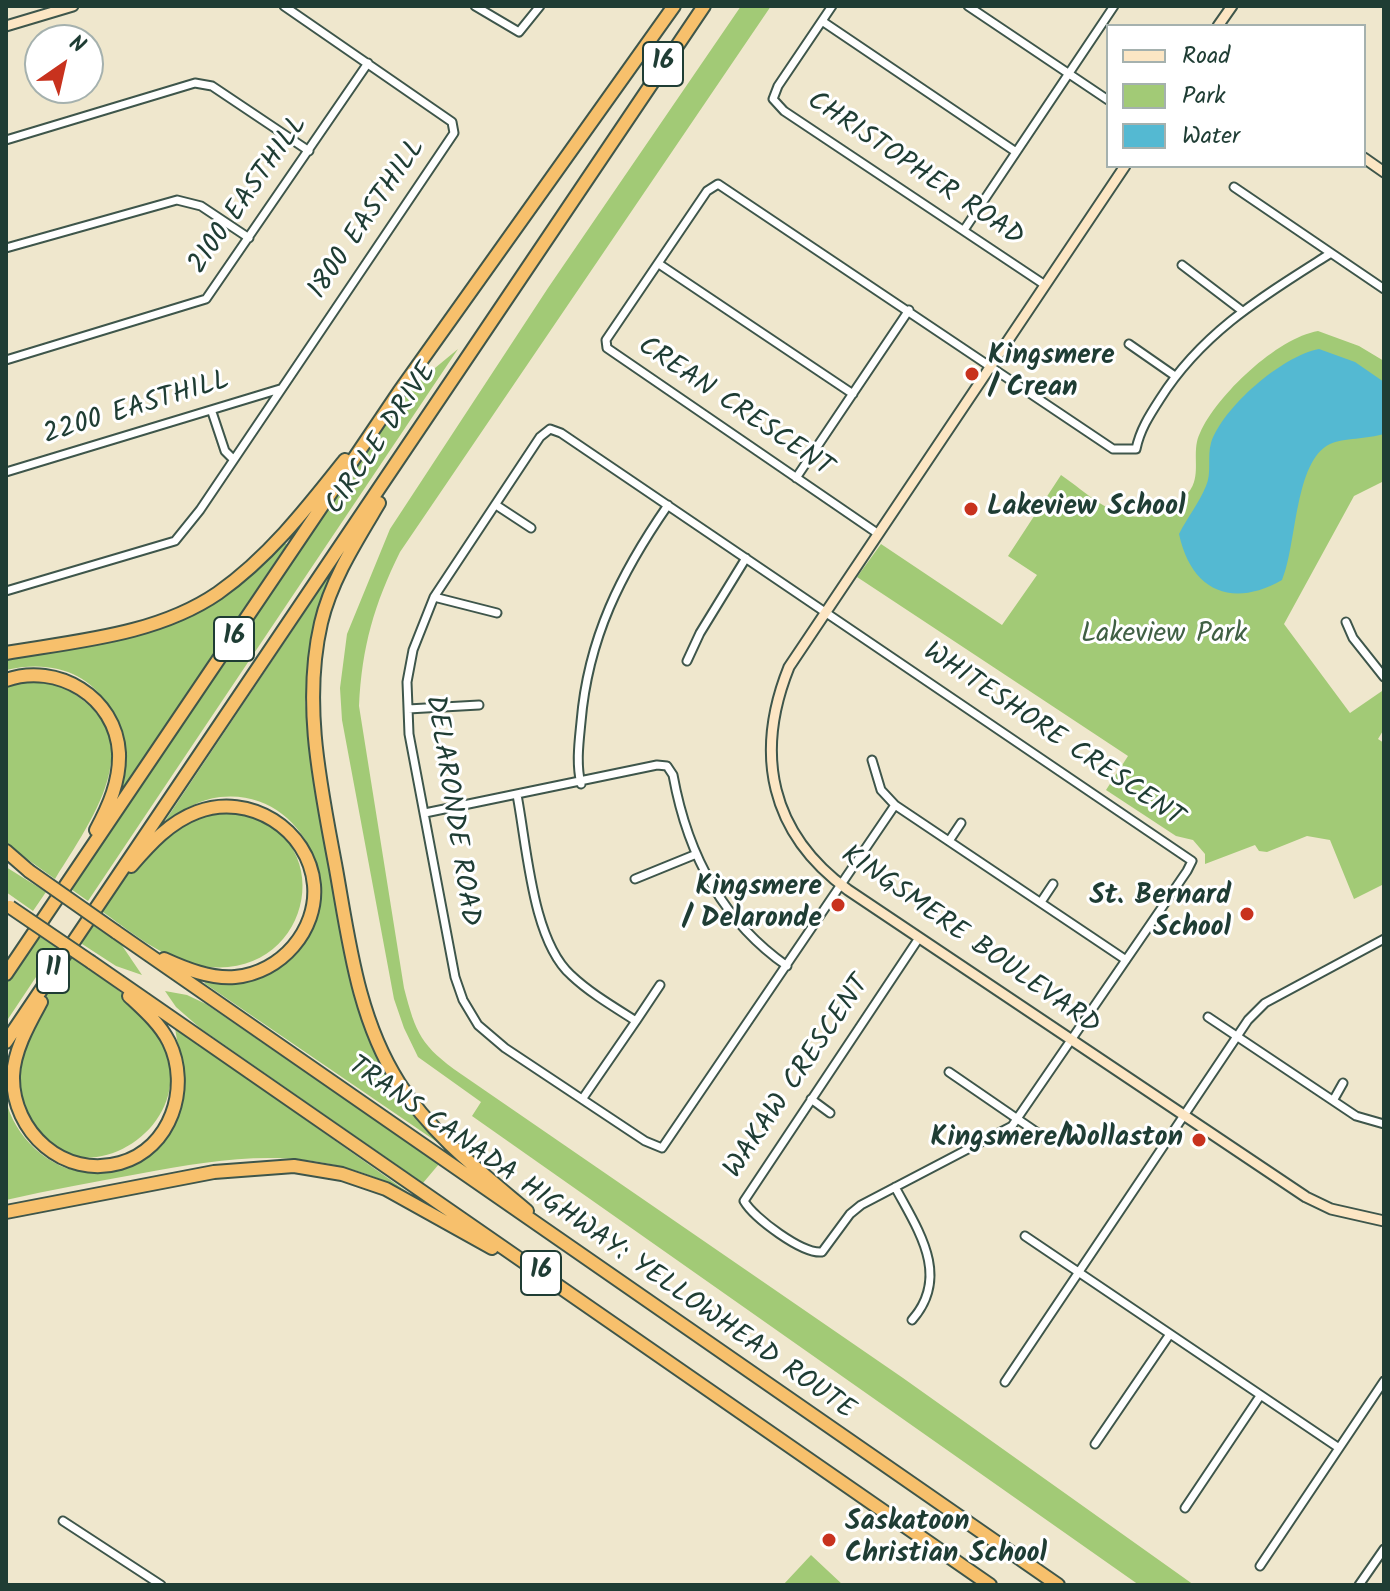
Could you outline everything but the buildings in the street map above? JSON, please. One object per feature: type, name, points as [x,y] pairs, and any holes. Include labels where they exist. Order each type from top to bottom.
[{"type":"highway","name":"CIRCLE DRIVE","points":[[8,970],[399,392],[674,6]]},
{"type":"highway","name":"CIRCLE DRIVE","points":[[100,901],[704,6]]},
{"type":"highway","points":[[6,653],[136,628],[179,614],[217,594],[252,566],[288,528],[399,392]]},
{"type":"highway","points":[[428,418],[338,577],[318,639],[313,681],[314,731],[344,912],[366,1013],[388,1065],[409,1098],[461,1153],[585,1260]]},
{"type":"highway","points":[[6,680],[37,675],[75,685],[98,704],[117,739],[118,768],[112,795],[66,884]]},
{"type":"highway","points":[[100,901],[159,836],[186,817],[212,807],[238,806],[267,815],[293,837],[310,867],[314,900],[303,934],[281,959],[251,974],[219,976],[187,969],[116,932]]},
{"type":"highway","name":"16","points":[[6,853],[116,932]]},
{"type":"highway","name":"11","points":[[6,1042],[100,901]]},
{"type":"highway","name":"16","points":[[7,905],[990,1585]]},
{"type":"highway","points":[[79,932],[23,1036],[15,1062],[14,1089],[20,1117],[37,1140],[74,1162],[99,1166],[124,1162],[155,1142],[174,1109],[179,1083],[174,1056],[161,1029],[91,962]]},
{"type":"highway","name":"TRANS CANADA HIGHWAY: YELLOWHEAD ROUTE","points":[[116,932],[1058,1585]]},
{"type":"highway","points":[[6,1212],[228,1170],[278,1166],[312,1169],[358,1179],[408,1199],[569,1292]]},
{"type":"street","points":[[6,26],[73,6]]},
{"type":"street","name":"1800 EASTHILL","points":[[6,591],[175,541],[200,510],[454,133],[452,122],[284,6]]},
{"type":"street","points":[[475,6],[519,32],[540,6]]},
{"type":"street","name":"CHRISTOPHER ROAD","points":[[832,6],[778,86],[773,99],[784,111],[1045,285]]},
{"type":"street","points":[[968,6],[1106,99]]},
{"type":"street","points":[[964,230],[1114,6]]},
{"type":"street","points":[[1219,24],[1232,6]]},
{"type":"street","points":[[822,21],[1016,152]]},
{"type":"street","name":"2100 EASTHILL","points":[[6,360],[195,305],[206,299],[368,63]]},
{"type":"street","points":[[6,140],[195,83],[212,86],[309,151]]},
{"type":"street","points":[[1366,159],[1384,172]]},
{"type":"street","name":"KINGSMERE BOULEVARD","points":[[1124,168],[789,667],[775,701],[770,747],[774,784],[785,818],[808,853],[841,885],[1306,1197],[1331,1209],[1384,1221]]},
{"type":"street","name":"CREAN CRESCENT","points":[[877,533],[607,348],[606,340],[707,191],[718,184],[991,364],[1113,449],[1136,449],[1139,432],[1175,376]]},
{"type":"street","points":[[1234,187],[1384,289]]},
{"type":"street","points":[[6,248],[177,200],[201,206],[249,238]]},
{"type":"street","points":[[1129,344],[1175,376],[1241,310],[1331,253]]},
{"type":"street","points":[[659,264],[853,394]]},
{"type":"street","points":[[1182,265],[1241,310]]},
{"type":"street","points":[[796,478],[909,310]]},
{"type":"street","name":"2200 EASTHILL","points":[[6,472],[281,389]]},
{"type":"street","points":[[212,412],[225,451],[233,459]]},
{"type":"street","name":"DELARONDE ROAD","points":[[826,611],[561,433],[550,429],[540,437],[434,597],[413,650],[407,682],[409,734],[463,1000],[478,1025],[505,1048],[645,1141],[662,1148],[895,805]]},
{"type":"street","points":[[496,505],[531,528]]},
{"type":"street","points":[[581,784],[582,713],[595,640],[628,566],[668,505]]},
{"type":"street","points":[[687,661],[700,633],[746,558]]},
{"type":"street","points":[[434,597],[497,613]]},
{"type":"street","name":"WHITESHORE CRESCENT","points":[[826,611],[1190,857],[1190,866],[1071,1040]]},
{"type":"street","points":[[1346,622],[1353,638],[1384,677]]},
{"type":"street","points":[[408,709],[479,705]]},
{"type":"street","points":[[872,760],[881,790],[895,805],[1126,960]]},
{"type":"street","points":[[425,813],[581,784],[657,765],[667,766],[673,775],[694,855],[736,920],[787,966]]},
{"type":"street","points":[[517,795],[540,916],[551,948],[569,974],[636,1021]]},
{"type":"street","points":[[949,841],[961,823]]},
{"type":"street","points":[[635,879],[694,855]]},
{"type":"street","points":[[1041,902],[1053,884]]},
{"type":"street","name":"WAKAW CRESCENT","points":[[919,938],[747,1192],[744,1201],[750,1212],[808,1252],[822,1252],[850,1214],[895,1187],[1004,1133],[1018,1120],[1071,1040]]},
{"type":"street","points":[[1005,1382],[1183,1114],[1237,1036],[1265,1003],[1381,940],[1384,952]]},
{"type":"street","points":[[583,1098],[660,985]]},
{"type":"street","points":[[1208,1017],[1356,1116],[1384,1124]]},
{"type":"street","points":[[949,1072],[1048,1140]]},
{"type":"street","points":[[1334,1099],[1343,1083]]},
{"type":"street","points":[[811,1099],[830,1113]]},
{"type":"street","points":[[895,1187],[931,1261],[927,1296],[912,1320]]},
{"type":"street","points":[[1025,1236],[1339,1448]]},
{"type":"street","points":[[1095,1444],[1170,1334]]},
{"type":"street","points":[[1260,1566],[1384,1381]]},
{"type":"street","points":[[1185,1508],[1260,1396]]},
{"type":"street","points":[[63,1521],[161,1585]]},
{"type":"street","points":[[1359,1585],[1384,1549]]},
{"type":"green space","points":[[741,6],[771,6],[400,552],[376,608],[366,645],[359,706],[408,1004],[422,1038],[448,1064],[903,1378],[1194,1585],[1139,1585],[472,1116],[481,1102],[418,1057],[394,999],[342,720],[340,688],[347,634],[390,529],[548,288]]},
{"type":"green space","name":"Lakeview Park","points":[[1318,331],[1359,346],[1384,361],[1384,481],[1354,496],[1284,624],[1350,713],[1382,691],[1384,694],[1384,729],[1378,739],[1384,743],[1384,884],[1354,899],[1330,840],[1307,836],[1267,852],[1259,851],[1255,845],[1205,864],[1205,854],[1193,840],[1176,836],[1106,790],[1128,756],[857,577],[881,544],[1002,625],[1037,575],[1008,556],[1061,475],[1099,503],[1125,515],[1153,515],[1173,506],[1192,486],[1200,433],[1220,402],[1267,356],[1302,336]]},
{"type":"green space","points":[[458,349],[88,901],[68,887],[406,392]]},
{"type":"green space","points":[[283,543],[287,544],[122,790],[124,762],[120,736],[112,713],[100,694],[83,679],[61,670],[36,667],[6,670],[6,660],[144,631],[169,622]]},
{"type":"green space","points":[[333,570],[316,621],[305,702],[331,870],[365,1028],[391,1080],[443,1146],[204,983],[224,975],[280,965],[309,935],[319,908],[319,880],[312,853],[298,829],[277,810],[251,799],[220,797],[191,806],[165,821]]},
{"type":"green space","points":[[42,678],[78,697],[100,718],[110,742],[110,767],[103,794],[90,822],[55,879],[6,844],[6,683]]},
{"type":"green space","points":[[222,811],[262,821],[288,842],[301,870],[301,901],[290,930],[268,953],[236,966],[196,965],[158,950],[100,910],[152,848],[184,826]]},
{"type":"green space","points":[[6,867],[46,892],[33,911],[6,892]]},
{"type":"green space","points":[[91,924],[121,944],[142,975],[116,966],[79,942]]},
{"type":"green space","points":[[36,934],[56,947],[6,1022],[6,979]]},
{"type":"green space","points":[[69,956],[142,1011],[168,1058],[169,1092],[156,1120],[134,1142],[106,1155],[76,1157],[49,1146],[29,1119],[19,1091],[18,1072],[25,1041]]},
{"type":"green space","points":[[165,991],[187,995],[206,1004],[439,1164],[423,1183],[200,1028],[176,1007]]},
{"type":"green space","points":[[175,1027],[406,1191],[339,1166],[274,1158],[208,1162],[6,1200],[6,1100],[18,1129],[41,1154],[70,1169],[86,1172],[107,1168],[159,1136],[178,1114],[184,1086]]},
{"type":"green space","points":[[811,1555],[843,1585],[783,1585]]},
{"type":"water","points":[[1319,349],[1355,362],[1384,382],[1384,434],[1335,442],[1318,453],[1303,486],[1282,580],[1246,593],[1216,589],[1203,581],[1193,569],[1179,534],[1208,481],[1211,443],[1228,414],[1256,385],[1288,362]]},
{"type":"place","name":"Kingsmere / Crean","points":[[972,374]]},
{"type":"place","name":"Lakeview School","points":[[971,509]]},
{"type":"place","name":"Kingsmere / Delaronde","points":[[838,905]]},
{"type":"place","name":"St. Bernard School","points":[[1247,914]]},
{"type":"place","name":"Kingsmere/Wollaston","points":[[1199,1140]]},
{"type":"place","name":"Saskatoon Christian School","points":[[829,1540]]}]
